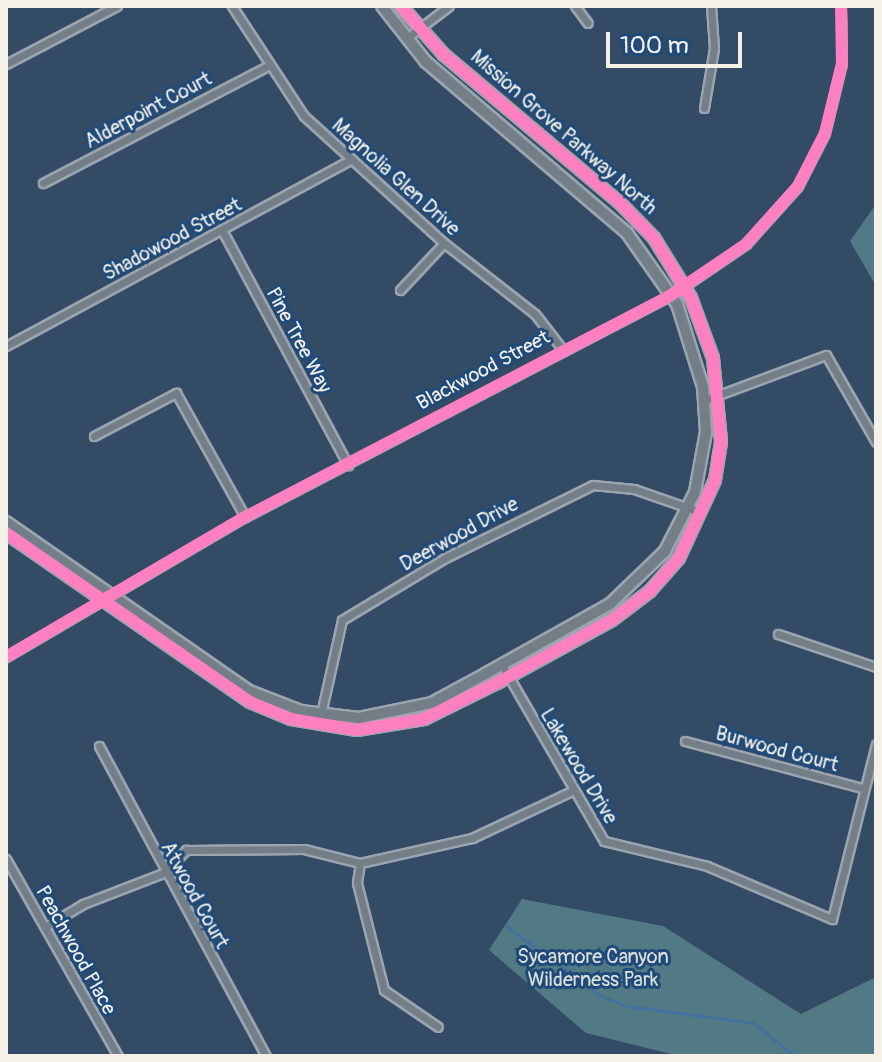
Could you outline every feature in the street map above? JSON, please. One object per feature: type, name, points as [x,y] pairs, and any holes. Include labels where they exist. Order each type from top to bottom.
[{"type":"street","points":[[6,64],[117,6]]},
{"type":"street","name":"Magnolia Glen Drive","points":[[232,6],[268,66],[304,116],[444,243],[535,314],[563,350]]},
{"type":"street","name":"Mission Grove Parkway North","points":[[320,721],[408,711],[502,665],[594,614],[639,581],[665,551],[689,507],[702,461],[705,400],[689,334],[671,295],[627,233],[426,62],[382,6]]},
{"type":"street","name":"Mission Grove Parkway North","points":[[6,522],[250,702],[357,730],[413,722],[508,676],[631,606],[679,558],[718,462],[719,398],[713,358],[684,286],[654,238],[620,203],[444,55],[401,6]]},
{"type":"street","points":[[408,37],[417,26],[449,6]]},
{"type":"street","points":[[575,6],[588,23]]},
{"type":"street","points":[[704,108],[714,48],[711,6]]},
{"type":"street","name":"Blackwood Street","points":[[6,657],[245,517],[671,295],[746,244],[798,186],[832,112],[842,63],[841,6]]},
{"type":"street","name":"Alderpoint Court","points":[[43,183],[268,66]]},
{"type":"street","name":"Shadowood Street","points":[[6,346],[352,159]]},
{"type":"street","name":"Pine Tree Way","points":[[222,230],[348,465]]},
{"type":"street","points":[[400,290],[444,243]]},
{"type":"street","points":[[705,400],[719,398],[826,355],[876,442]]},
{"type":"street","points":[[94,436],[176,393],[245,517]]},
{"type":"street","name":"Deerwood Drive","points":[[320,721],[342,620],[447,557],[593,485],[634,489],[700,512]]},
{"type":"street","name":"Mission Grove Parkway North","points":[[6,533],[108,598]]},
{"type":"street","points":[[778,634],[876,667]]},
{"type":"street","name":"Lakewood Drive","points":[[502,665],[572,791],[604,841],[707,866],[832,919],[862,788]]},
{"type":"street","name":"Burwood Court","points":[[685,741],[862,788]]},
{"type":"street","points":[[862,788],[876,744]]},
{"type":"street","name":"Atwood Court","points":[[99,746],[163,873],[266,1056]]},
{"type":"street","points":[[45,927],[83,904],[163,873],[186,850],[249,845],[304,849],[360,863],[472,838],[572,791]]},
{"type":"street","name":"Peachwood Place","points":[[6,859],[118,1056]]},
{"type":"street","points":[[360,863],[357,883],[384,990],[438,1027]]},
{"type":"green space","points":[[876,204],[876,286],[850,241]]},
{"type":"green space","name":"Sycamore Canyon Wilderness Park","points":[[522,899],[663,926],[801,1014],[876,977],[876,1056],[679,1056],[586,1033],[489,950]]},
{"type":"waterway","points":[[506,926],[601,996],[627,1006],[754,1023],[794,1056]]},
{"type":"cycle path","points":[[6,533],[250,702],[291,719],[357,730],[424,719],[497,683],[612,620],[650,591],[679,558],[715,480],[721,441],[713,358],[691,298],[654,238],[620,203],[444,55],[401,6]]},
{"type":"cycle path","points":[[6,657],[245,517],[671,295],[746,244],[798,186],[825,133],[842,63],[841,6]]}]
